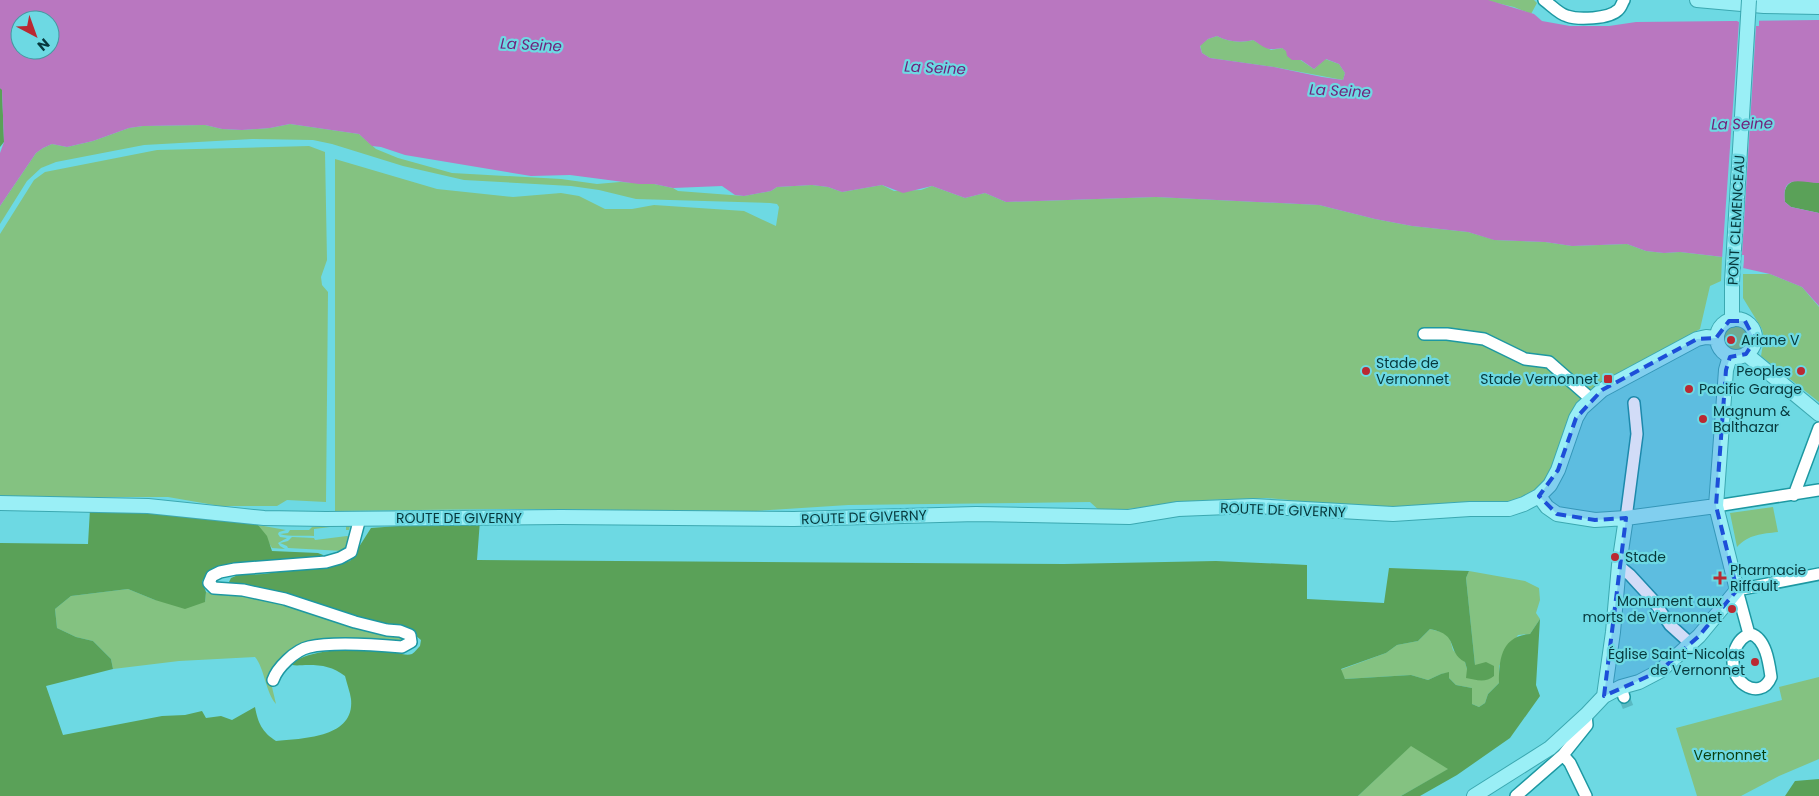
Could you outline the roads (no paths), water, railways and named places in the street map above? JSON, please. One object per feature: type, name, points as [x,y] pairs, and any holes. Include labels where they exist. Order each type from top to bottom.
[{"type":"main road","points":[[1697,0],[1725,4],[1819,6]]},
{"type":"main road","name":"PONT CLEMENCEAU","points":[[1732,320],[1732,282],[1749,0]]},
{"type":"main road","points":[[1732,320],[1745,321],[1754,331],[1754,344],[1746,354],[1740,356],[1730,356],[1722,350],[1717,338],[1723,325],[1732,320]]},
{"type":"main road","points":[[1716,506],[1626,518],[1595,520],[1556,514],[1547,507],[1539,496],[1550,485],[1558,470],[1576,418],[1591,399],[1602,390],[1698,339],[1706,337],[1717,338]]},
{"type":"main road","points":[[1746,354],[1819,414]]},
{"type":"main road","points":[[1474,796],[1550,748],[1604,696],[1623,692],[1660,671],[1691,644],[1737,590],[1716,506],[1726,370],[1730,356]]},
{"type":"main road","name":"ROUTE DE GIVERNY","points":[[0,503],[148,506],[264,518],[561,517],[794,519],[976,514],[1129,518],[1178,509],[1253,506],[1393,514],[1509,509],[1539,496]]},
{"type":"main road","points":[[1604,696],[1626,518]]},
{"type":"street","points":[[1544,0],[1569,17],[1597,18],[1618,11],[1624,0]]},
{"type":"street","points":[[1424,334],[1447,334],[1484,339],[1525,359],[1549,362],[1591,399]]},
{"type":"street","points":[[1626,518],[1637,434],[1634,403]]},
{"type":"street","points":[[1794,495],[1819,428]]},
{"type":"street","points":[[1716,506],[1819,490]]},
{"type":"street","points":[[273,680],[281,666],[307,647],[334,645],[402,647],[410,642],[410,635],[400,631],[387,630],[354,622],[285,599],[243,590],[214,588],[210,582],[212,576],[235,569],[326,562],[340,558],[351,552],[360,518]]},
{"type":"street","points":[[1619,566],[1630,574],[1653,600],[1670,625],[1691,644]]},
{"type":"street","points":[[1749,634],[1737,590],[1819,574]]},
{"type":"street","points":[[1749,634],[1762,640],[1770,671],[1770,680],[1760,688],[1752,688],[1739,682],[1733,668],[1732,662],[1736,647],[1749,634]]},
{"type":"street","points":[[1516,796],[1563,755],[1587,725],[1586,714]]},
{"type":"street","points":[[1563,755],[1570,763],[1586,796]]},
{"type":"water","name":"La Seine","points":[[0,0],[1488,0],[1534,14],[1542,21],[1570,26],[1609,26],[1636,22],[1819,20],[1819,183],[1799,181],[1789,183],[1786,187],[1785,202],[1791,207],[1819,213],[1819,306],[1802,287],[1770,274],[1743,268],[1744,255],[1723,257],[1680,252],[1664,253],[1646,251],[1627,244],[1572,246],[1545,242],[1494,240],[1468,232],[1412,226],[1375,219],[1319,205],[1156,197],[1006,202],[985,193],[965,198],[932,186],[903,193],[882,185],[842,192],[828,187],[812,185],[777,187],[771,191],[744,196],[735,195],[722,186],[673,188],[654,184],[639,184],[570,175],[531,176],[405,155],[372,146],[359,134],[290,124],[242,130],[222,129],[205,125],[143,126],[129,128],[93,141],[67,147],[52,144],[36,153],[0,206],[0,153],[4,142],[2,90],[0,88]],"holes":[[[1217,36],[1226,40],[1253,40],[1269,49],[1282,48],[1292,60],[1301,60],[1314,69],[1326,59],[1339,64],[1345,73],[1343,80],[1274,67],[1210,58],[1202,53],[1200,46],[1208,39]]]},
{"type":"tunnel","points":[[1624,697],[1628,707]]},
{"type":"place","name":"Ariane V","points":[[1731,340]]},
{"type":"place","name":"Stade de Vernonnet","points":[[1366,371]]},
{"type":"place","name":"Peoples","points":[[1801,371]]},
{"type":"place","name":"Stade Vernonnet","points":[[1608,379]]},
{"type":"place","name":"Pacific Garage","points":[[1689,389]]},
{"type":"place","name":"Magnum & Balthazar","points":[[1703,419]]},
{"type":"place","name":"Stade","points":[[1615,557]]},
{"type":"place","name":"Pharmacie Riffault","points":[[1720,578]]},
{"type":"place","name":"Monument aux morts de Vernonnet","points":[[1732,609]]},
{"type":"place","name":"Église Saint-Nicolas de Vernonnet","points":[[1755,662]]},
{"type":"park label","name":"Vernonnet","points":[[1730,755]]}]
